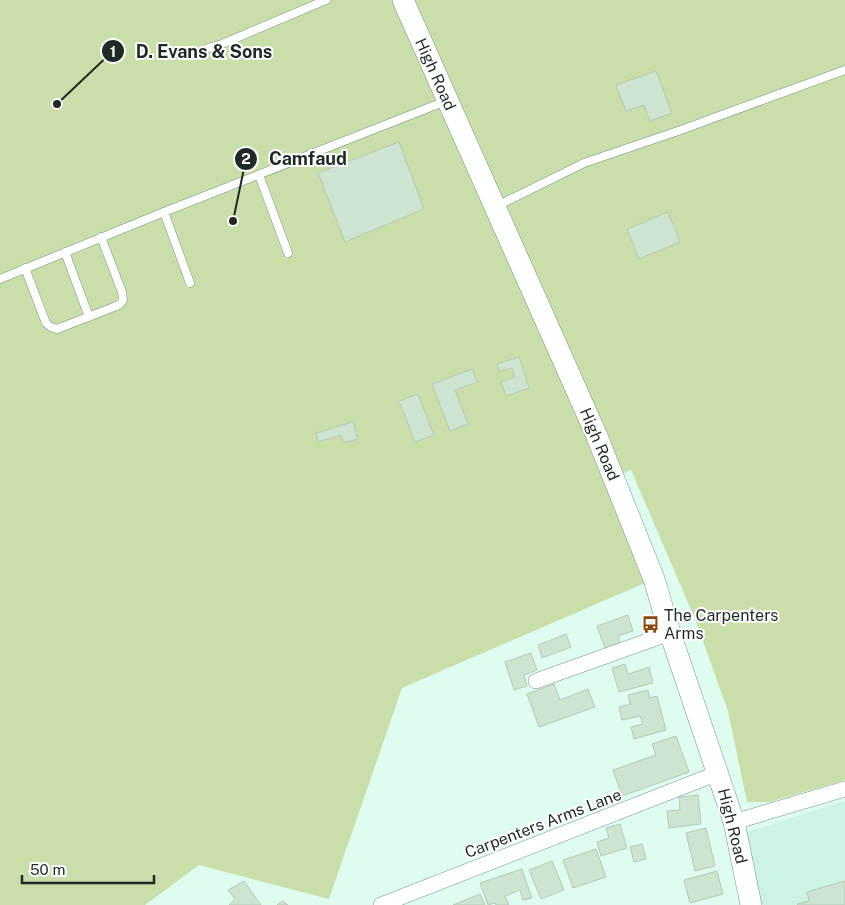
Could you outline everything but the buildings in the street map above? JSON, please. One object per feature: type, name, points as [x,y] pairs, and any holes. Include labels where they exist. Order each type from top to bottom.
[{"type":"main road","name":"High Road","points":[[403,0],[607,460],[654,579],[670,633],[734,822],[751,905]]},
{"type":"street","points":[[536,681],[670,633]]},
{"type":"street","name":"Carpenters Arms Lane","points":[[381,905],[718,773]]},
{"type":"street","points":[[734,822],[845,789]]},
{"type":"lane","points":[[208,48],[222,44],[326,0]]},
{"type":"lane","points":[[496,207],[584,163],[678,132],[845,70]]},
{"type":"lane","points":[[0,279],[101,237],[448,100]]},
{"type":"lane","points":[[259,175],[288,253]]},
{"type":"lane","points":[[164,212],[190,283]]},
{"type":"lane","points":[[25,268],[46,323],[51,328],[57,329],[90,317],[119,305],[123,300],[122,292],[101,237]]},
{"type":"lane","points":[[65,252],[90,317]]},
{"type":"shaded area","points":[[845,801],[845,905],[761,905],[744,833]]},
{"type":"green space","points":[[0,0],[845,0],[845,780],[770,802],[747,802],[728,711],[695,619],[631,470],[614,477],[654,579],[402,688],[329,899],[199,865],[145,905],[0,905]]},
{"type":"place","name":"D. Evans & Sons","points":[[57,104]]},
{"type":"place","name":"Camfaud","points":[[233,221]]},
{"type":"place","name":"The Carpenters Arms","points":[[650,624]]}]
